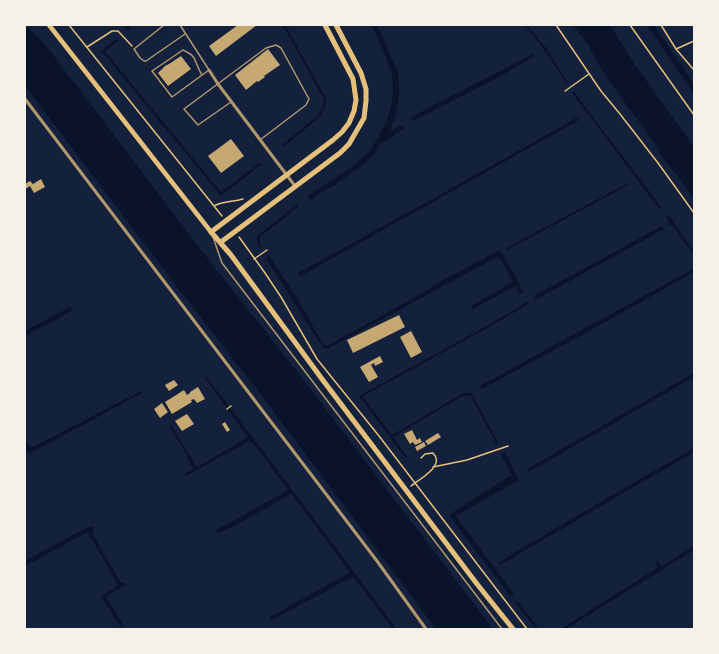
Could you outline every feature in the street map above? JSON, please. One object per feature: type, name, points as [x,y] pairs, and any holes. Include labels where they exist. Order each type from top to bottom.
[{"type":"main road","points":[[49,25],[211,232],[231,255],[322,379],[477,584],[513,629]]},
{"type":"main road","points":[[211,232],[333,140],[342,132],[348,123],[354,111],[356,100],[353,79],[325,25]]},
{"type":"main road","points":[[221,242],[340,153],[349,144],[364,118],[366,89],[361,73],[336,25]]},
{"type":"street","points":[[209,70],[231,102],[296,186]]},
{"type":"street","points":[[25,99],[377,561],[426,629]]},
{"type":"lane","points":[[164,25],[134,48],[142,60],[146,61],[185,34]]},
{"type":"lane","points":[[180,25],[209,70],[172,97],[152,71],[183,50],[195,59],[198,69],[202,74]]},
{"type":"lane","points":[[231,102],[198,125],[184,109],[266,48],[276,45],[280,48],[309,99],[306,105],[260,140]]},
{"type":"lane","points":[[211,232],[219,250],[222,263],[502,629]]},
{"type":"lane","points":[[219,250],[221,242]]},
{"type":"path","points":[[69,25],[225,221]]},
{"type":"path","points":[[556,25],[601,91],[658,163],[694,213]]},
{"type":"path","points":[[630,25],[694,115]]},
{"type":"path","points":[[661,25],[676,49],[694,70]]},
{"type":"path","points":[[87,47],[112,31],[118,31],[134,48]]},
{"type":"path","points":[[676,49],[694,40]]},
{"type":"path","points":[[565,91],[589,74]]},
{"type":"path","points":[[214,206],[219,203],[235,202],[247,198]]},
{"type":"path","points":[[234,232],[281,297],[317,359],[379,436],[527,629]]},
{"type":"path","points":[[254,259],[267,250]]},
{"type":"path","points":[[227,409],[231,406]]},
{"type":"path","points":[[433,467],[467,460],[508,446]]},
{"type":"path","points":[[407,490],[430,472],[436,464],[436,457],[433,453],[425,454],[421,458]]},
{"type":"water","points":[[25,25],[44,43],[493,629],[436,629],[259,392],[184,296],[25,86]]},
{"type":"water","points":[[371,25],[377,25],[398,71],[399,99],[390,130],[402,125],[404,129],[380,144],[373,156],[365,163],[335,185],[314,197],[312,201],[308,198],[309,195],[352,167],[368,153],[386,122],[391,107],[393,91],[392,75],[382,47]]},
{"type":"water","points":[[525,25],[527,25],[548,49],[547,50],[568,82],[566,83],[545,51]]},
{"type":"water","points":[[573,25],[610,25],[633,62],[694,147],[694,199],[609,81],[589,46]]},
{"type":"water","points":[[647,25],[654,25],[694,84],[694,94]]},
{"type":"water","points":[[533,54],[534,56],[501,76],[413,121],[411,117]]},
{"type":"water","points":[[574,91],[661,207],[659,209],[572,93]]},
{"type":"water","points":[[578,117],[579,120],[299,277],[298,273]]},
{"type":"water","points":[[628,183],[629,185],[507,250],[506,248]]},
{"type":"water","points":[[668,215],[670,218],[671,217],[694,251],[694,255],[672,225],[668,225],[669,221],[666,217]]},
{"type":"water","points":[[662,226],[664,229],[535,300],[534,296]]},
{"type":"water","points":[[500,250],[523,292],[520,294],[515,286],[473,309],[471,308],[474,304],[513,282],[500,258],[497,257],[327,349],[323,348],[266,258],[269,256],[298,299],[324,345],[327,346],[443,280]]},
{"type":"water","points":[[693,269],[694,272],[589,331],[482,389],[480,386]]},
{"type":"water","points":[[70,307],[72,311],[25,336],[25,331]]},
{"type":"water","points":[[694,373],[694,377],[529,472],[527,469]]},
{"type":"water","points":[[206,376],[397,629],[393,629],[352,577],[272,620],[270,617],[349,573],[291,494],[233,527],[218,533],[216,530],[288,490],[254,444],[249,441],[186,476],[185,474],[193,469],[169,426],[171,425],[197,467],[247,438],[205,378]]},
{"type":"water","points":[[141,391],[142,393],[38,449],[28,453],[25,448],[25,440],[29,446],[33,447]]},
{"type":"water","points":[[694,448],[694,452],[500,565],[499,562]]},
{"type":"water","points":[[505,452],[519,480],[456,516],[514,594],[510,596],[450,517],[450,515],[456,510],[475,498],[476,495],[479,496],[512,475],[501,454]]},
{"type":"water","points":[[92,526],[94,528],[93,535],[121,583],[125,583],[125,585],[108,595],[107,598],[125,629],[122,629],[103,599],[101,599],[103,595],[118,585],[88,532],[25,566],[25,561]]},
{"type":"water","points":[[694,546],[694,550],[566,629],[561,629],[657,568],[657,564],[654,560],[662,566]]},
{"type":"building","points":[[238,25],[257,25],[216,56],[209,46]]},
{"type":"building","points":[[268,49],[280,65],[246,90],[235,75]]},
{"type":"building","points":[[181,56],[191,69],[168,86],[158,73],[165,66]]},
{"type":"building","points":[[231,139],[244,156],[221,173],[208,156]]},
{"type":"building","points":[[41,179],[45,187],[34,193],[30,186],[25,189],[25,184],[30,181],[33,184]]},
{"type":"building","points":[[399,315],[405,327],[353,353],[347,340]]},
{"type":"building","points":[[411,331],[422,352],[411,358],[400,337]]},
{"type":"building","points":[[380,356],[383,362],[375,366],[374,363],[371,365],[378,377],[369,382],[360,367]]},
{"type":"building","points":[[174,380],[178,385],[169,391],[165,385]]},
{"type":"building","points":[[198,387],[205,399],[197,403],[194,399],[191,400],[192,402],[172,414],[165,402],[184,390],[187,395]]},
{"type":"building","points":[[162,403],[168,412],[160,418],[154,409]]},
{"type":"building","points":[[187,414],[194,424],[182,431],[175,421]]},
{"type":"building","points":[[225,422],[230,430],[227,432],[222,424]]},
{"type":"building","points":[[412,430],[417,440],[420,438],[422,442],[415,445],[413,442],[410,444],[404,434]]},
{"type":"building","points":[[438,433],[441,437],[428,445],[425,441]]},
{"type":"building","points":[[424,442],[426,446],[417,451],[415,447]]},
{"type":"waterway","points":[[283,146],[319,116],[324,107],[325,99],[284,25]]},
{"type":"waterway","points":[[117,40],[103,51],[221,194],[260,164]]},
{"type":"waterway","points":[[260,246],[258,237],[297,206]]},
{"type":"waterway","points":[[406,457],[361,396],[528,303]]},
{"type":"waterway","points":[[391,437],[462,395],[471,394],[497,443]]},
{"type":"waterway","points":[[516,602],[538,629]]}]
